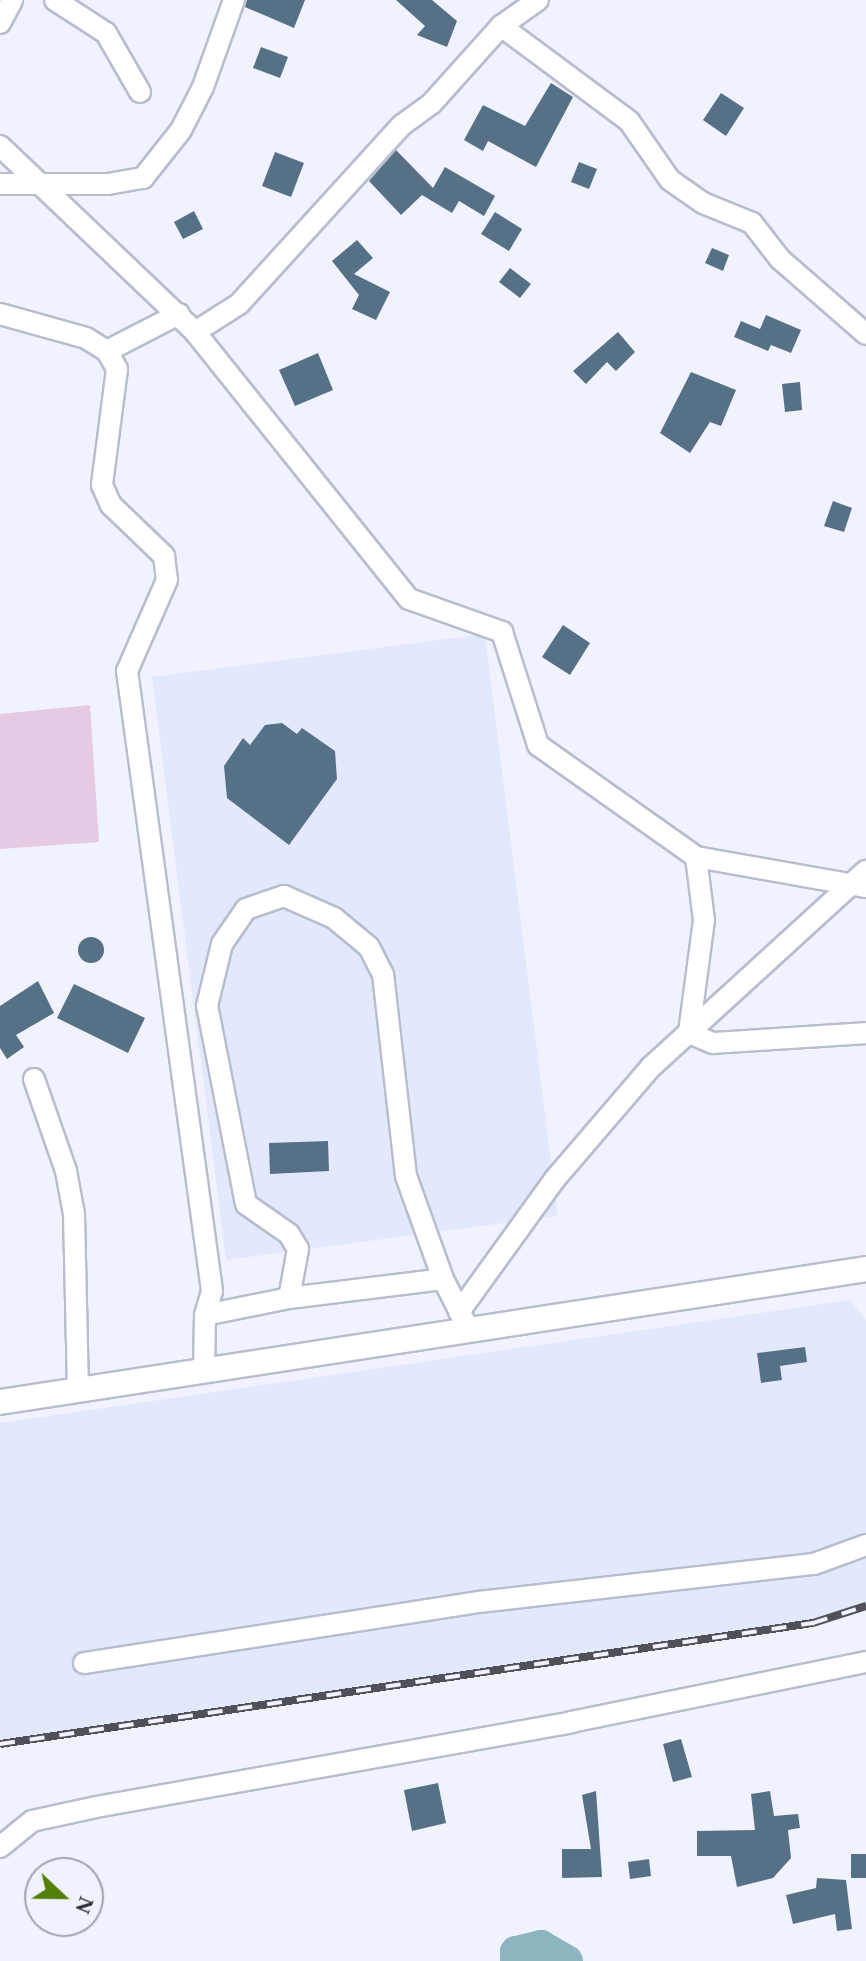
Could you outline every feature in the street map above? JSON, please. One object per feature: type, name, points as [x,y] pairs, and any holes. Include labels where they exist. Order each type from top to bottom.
[{"type":"main road","points":[[0,1402],[204,1371],[464,1321],[866,1269]]},
{"type":"street","points":[[0,23],[12,0]]},
{"type":"street","points":[[55,0],[106,33],[140,92]]},
{"type":"street","points":[[0,184],[43,186],[143,178],[187,119],[234,0]]},
{"type":"street","points":[[195,332],[239,304],[304,228],[402,125],[432,103],[501,26],[538,0]]},
{"type":"street","points":[[501,26],[629,121],[670,180],[703,203],[752,223],[780,259],[837,314],[866,334]]},
{"type":"street","points":[[0,146],[179,314],[409,599],[502,632],[538,745],[696,857],[861,881]]},
{"type":"street","points":[[0,314],[86,338],[107,351],[117,369],[102,485],[111,505],[164,556],[167,580],[127,671],[212,1291],[205,1315],[204,1371]]},
{"type":"street","points":[[107,351],[179,314]]},
{"type":"street","points":[[689,1033],[704,920],[696,857]]},
{"type":"street","points":[[464,1321],[555,1179],[651,1067],[861,881]]},
{"type":"street","points":[[289,1298],[298,1249],[289,1234],[246,1204],[207,1006],[222,944],[246,909],[284,896],[334,918],[369,947],[383,974],[406,1176],[443,1279],[464,1321]]},
{"type":"street","points":[[689,1033],[713,1043],[866,1033]]},
{"type":"street","points":[[34,1079],[62,1157],[74,1214],[78,1390]]},
{"type":"street","points":[[205,1315],[289,1298],[443,1279]]},
{"type":"street","points":[[84,1663],[479,1602],[814,1564],[866,1545]]},
{"type":"street","points":[[0,1847],[32,1821],[96,1807],[571,1722],[866,1662]]},
{"type":"shaded area","points":[[485,634],[558,1216],[226,1260],[152,677]]},
{"type":"shaded area","points":[[90,705],[99,842],[0,849],[0,714]]},
{"type":"shaded area","points":[[850,1300],[866,1320],[866,1606],[813,1623],[0,1744],[0,1423]]},
{"type":"building","points":[[247,0],[305,0],[294,28],[245,7]]},
{"type":"building","points":[[396,0],[432,0],[457,21],[447,47],[417,35],[425,26]]},
{"type":"building","points":[[261,47],[288,57],[280,78],[253,68]]},
{"type":"building","points":[[551,83],[573,97],[536,167],[488,141],[483,151],[464,140],[483,105],[525,126]]},
{"type":"building","points":[[721,93],[744,108],[726,136],[703,120]]},
{"type":"building","points":[[396,150],[433,188],[445,167],[495,196],[484,216],[459,201],[452,213],[422,195],[401,215],[369,181]]},
{"type":"building","points":[[275,152],[304,163],[291,197],[262,186]]},
{"type":"building","points":[[579,162],[597,169],[589,189],[571,182]]},
{"type":"building","points":[[194,211],[203,229],[183,239],[174,222]]},
{"type":"building","points":[[495,212],[522,229],[509,251],[481,234]]},
{"type":"building","points":[[357,240],[373,258],[354,274],[390,292],[376,320],[352,309],[359,295],[332,261]]},
{"type":"building","points":[[712,248],[729,255],[723,271],[705,263]]},
{"type":"building","points":[[510,268],[531,284],[520,298],[499,282]]},
{"type":"building","points":[[766,315],[801,330],[791,353],[771,345],[768,351],[734,337],[741,321],[760,329]]},
{"type":"building","points":[[618,332],[635,352],[616,371],[607,362],[586,384],[573,371]]},
{"type":"building","points":[[318,353],[333,390],[295,406],[279,370]]},
{"type":"building","points":[[691,372],[736,390],[721,426],[710,422],[690,453],[660,433]]},
{"type":"building","points":[[800,382],[802,410],[785,412],[782,384]]},
{"type":"building","points":[[833,501],[852,508],[844,532],[824,526]]},
{"type":"building","points":[[563,625],[590,643],[570,675],[542,657]]},
{"type":"building","points":[[282,723],[297,734],[302,728],[335,751],[337,779],[289,845],[227,798],[224,766],[243,738],[250,745],[265,725]]},
{"type":"building","points":[[91,937],[100,941],[104,950],[100,959],[91,963],[82,959],[78,950],[82,941]]},
{"type":"building","points":[[38,981],[54,1013],[16,1035],[24,1047],[7,1059],[0,1048],[0,1006]]},
{"type":"building","points":[[74,984],[145,1018],[128,1053],[57,1018]]},
{"type":"building","points":[[328,1141],[329,1171],[270,1174],[269,1143]]},
{"type":"building","points":[[805,1347],[807,1362],[780,1366],[782,1380],[761,1383],[757,1353]]},
{"type":"building","points":[[681,1739],[692,1777],[673,1782],[663,1744]]},
{"type":"building","points":[[438,1783],[446,1823],[412,1831],[404,1790]]},
{"type":"building","points":[[596,1791],[602,1877],[562,1878],[562,1849],[591,1849],[582,1795]]},
{"type":"building","points":[[770,1791],[774,1816],[798,1814],[800,1828],[788,1830],[791,1858],[773,1878],[737,1887],[731,1856],[697,1856],[697,1831],[755,1830],[751,1794]]},
{"type":"building","points":[[851,1854],[866,1854],[866,1878],[851,1878]]},
{"type":"building","points":[[649,1859],[651,1876],[630,1879],[628,1862]]},
{"type":"building","points":[[817,1878],[846,1880],[852,1929],[837,1931],[835,1914],[793,1924],[786,1895],[816,1888]]},
{"type":"waterway","points":[[516,1961],[516,1952],[541,1946],[567,1961]]},
{"type":"railway","points":[[0,1744],[813,1623],[866,1606]]}]
